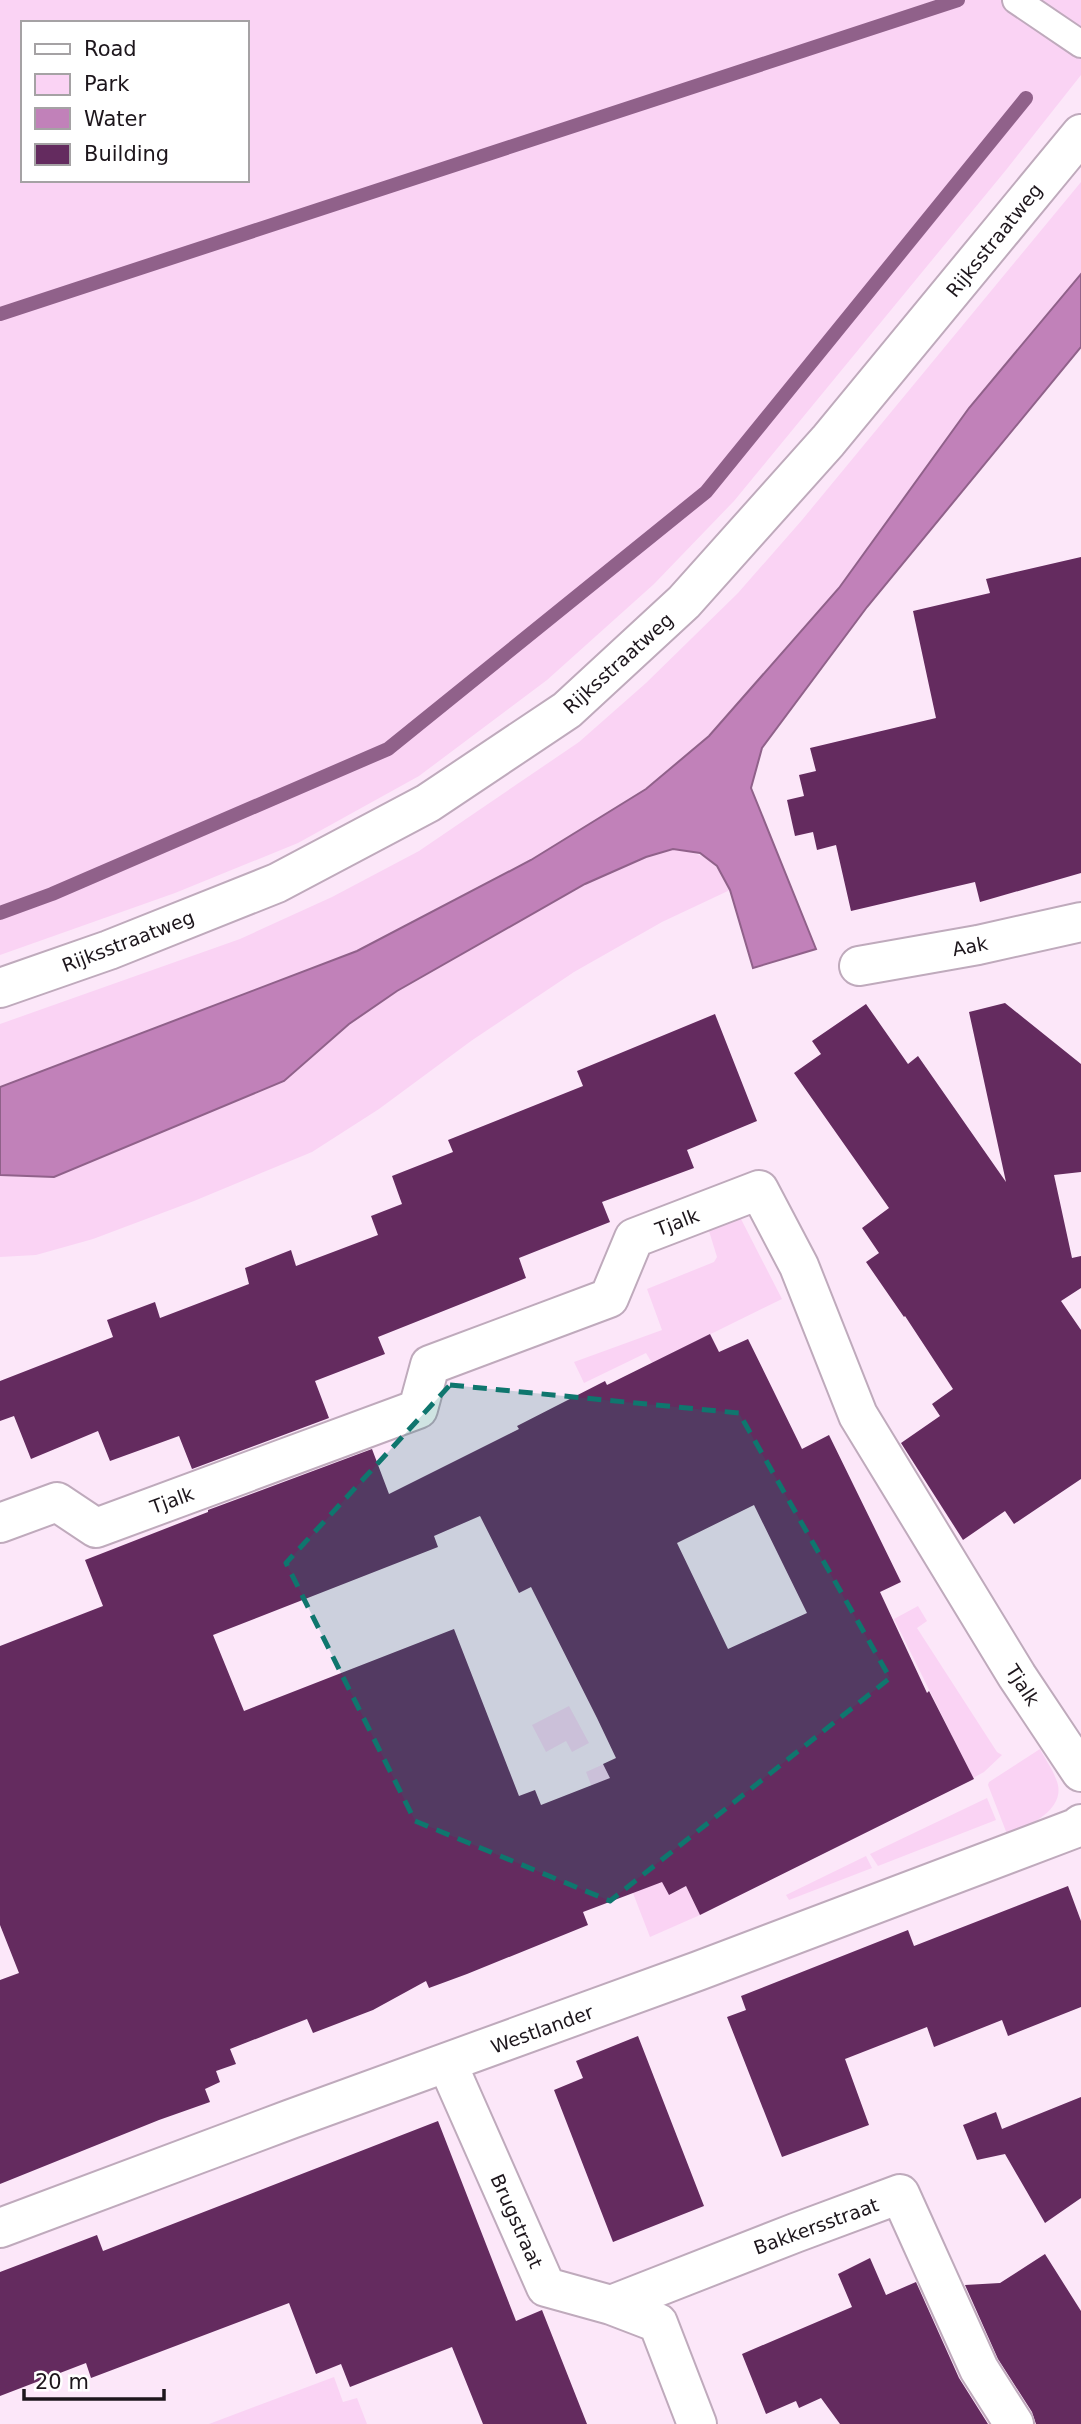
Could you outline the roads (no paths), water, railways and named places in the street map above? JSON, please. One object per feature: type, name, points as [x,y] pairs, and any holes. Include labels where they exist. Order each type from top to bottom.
[{"type":"street","name":"Rijksstraatweg","points":[[0,988],[109,950],[277,883],[428,803],[567,710],[684,602],[810,461],[1081,134]]},
{"type":"street","name":"Aak","points":[[859,966],[978,945],[1081,922]]},
{"type":"street","name":"Tjalk","points":[[0,1523],[57,1502],[96,1528],[418,1409],[430,1364],[609,1298],[634,1238],[759,1190],[799,1266],[858,1415],[1017,1676],[1081,1772]]},
{"type":"street","name":"Westlander","points":[[0,2228],[698,1971],[1081,1824]]},
{"type":"street","name":"Brugstraat","points":[[447,2063],[546,2287],[611,2305],[658,2323],[697,2424]]},
{"type":"street","name":"Bakkersstraat","points":[[611,2305],[900,2194],[979,2369],[1014,2424]]},
{"type":"lane","points":[[1016,0],[1081,44]]},
{"type":"water","points":[[1081,274],[1081,347],[867,607],[762,748],[751,788],[816,949],[753,968],[730,890],[717,866],[700,853],[673,849],[646,857],[585,884],[397,991],[349,1024],[284,1081],[54,1177],[0,1175],[0,1087],[357,951],[531,860],[646,789],[709,736],[839,588],[969,408]]},
{"type":"waterway","points":[[0,314],[958,0]]},
{"type":"waterway","points":[[0,913],[52,894],[388,749],[706,492],[1026,98]]}]
